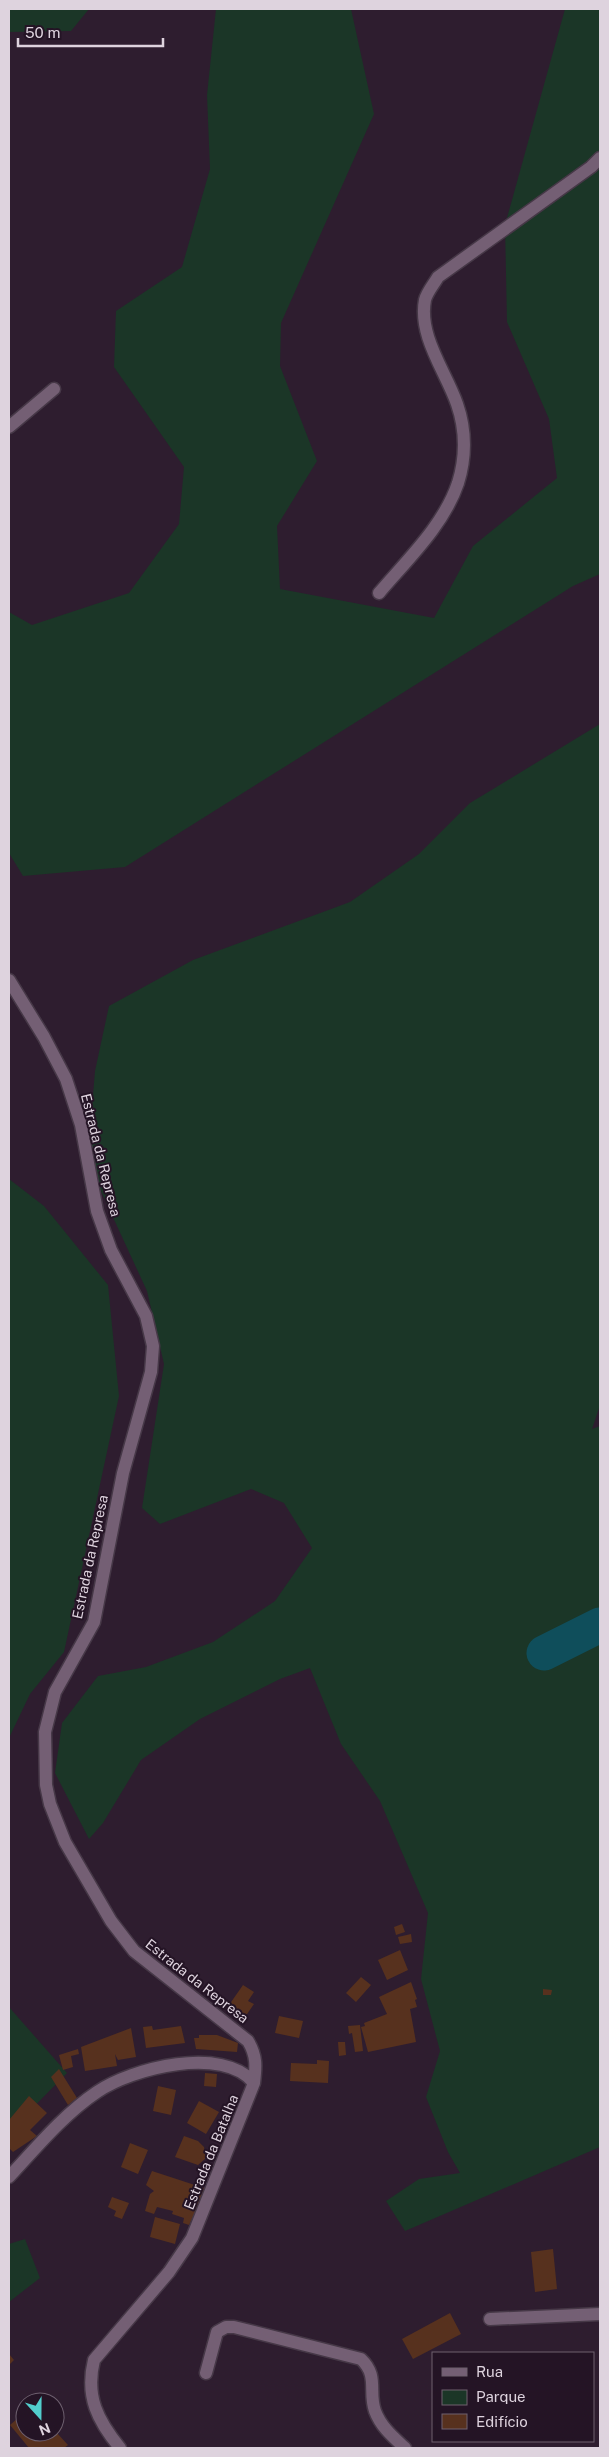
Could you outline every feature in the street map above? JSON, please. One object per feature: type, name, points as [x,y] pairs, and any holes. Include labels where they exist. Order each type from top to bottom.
[{"type":"street","points":[[378,594],[442,516],[458,484],[464,459],[464,430],[457,404],[432,347],[424,320],[426,299],[438,277],[591,167],[600,158]]},
{"type":"street","points":[[9,427],[54,389]]},
{"type":"street","name":"Estrada da Represa","points":[[9,980],[44,1037],[66,1079],[81,1125],[97,1211],[111,1250],[146,1316],[153,1346],[151,1372],[123,1473],[94,1622],[55,1692],[45,1732],[46,1784],[50,1804],[74,1858],[111,1922],[134,1951],[248,2041],[254,2051],[256,2064],[254,2083]]},
{"type":"street","name":"Estrada da Batalha","points":[[9,2177],[50,2133],[96,2092],[130,2075],[183,2064],[209,2063],[246,2074],[254,2083],[192,2238],[169,2272],[94,2360],[90,2377],[92,2396],[102,2425],[120,2448]]},
{"type":"street","points":[[490,2319],[600,2314]]},
{"type":"street","points":[[206,2372],[217,2332],[226,2327],[256,2332],[361,2359],[369,2366],[372,2377],[374,2410],[383,2426],[405,2448]]},
{"type":"green space","points":[[9,9],[89,9],[71,31],[9,32]]},
{"type":"green space","points":[[216,9],[351,9],[374,114],[281,323],[280,366],[317,461],[277,526],[280,589],[434,618],[473,546],[557,478],[549,419],[507,322],[505,225],[565,9],[600,9],[600,574],[573,586],[125,867],[23,876],[9,853],[9,612],[32,625],[129,593],[179,524],[184,467],[114,367],[116,311],[182,267],[210,169],[207,95]]},
{"type":"green space","points":[[600,724],[600,1405],[592,1429],[600,1426],[600,2147],[405,2231],[386,2201],[419,2179],[460,2173],[448,2152],[426,2097],[440,2051],[421,1979],[428,1913],[380,1801],[341,1744],[310,1668],[280,1679],[200,1719],[141,1760],[103,1823],[89,1839],[55,1773],[62,1723],[98,1676],[146,1667],[213,1642],[275,1601],[312,1548],[284,1503],[251,1489],[160,1524],[142,1508],[164,1364],[147,1291],[93,1174],[90,1132],[95,1071],[109,1006],[193,960],[350,902],[419,854],[470,803]]},
{"type":"green space","points":[[9,1179],[44,1206],[108,1285],[119,1396],[64,1652],[30,1694],[9,1738]]},
{"type":"green space","points":[[9,2007],[67,2073],[9,2132]]},
{"type":"green space","points":[[25,2239],[40,2278],[9,2302],[9,2244]]},
{"type":"building","points":[[402,1924],[405,1932],[396,1935],[394,1927]]},
{"type":"building","points":[[411,1934],[412,1942],[400,1944],[398,1937]]},
{"type":"building","points":[[400,1950],[408,1970],[387,1980],[378,1960]]},
{"type":"building","points":[[361,1977],[371,1985],[356,2002],[346,1993]]},
{"type":"building","points":[[411,1982],[417,1999],[415,2000],[417,2007],[410,2009],[416,2042],[368,2052],[361,2027],[365,2026],[364,2023],[387,2014],[379,1997]]},
{"type":"building","points":[[243,1985],[254,1992],[248,2001],[254,2004],[245,2017],[229,2005]]},
{"type":"building","points":[[543,1989],[552,1990],[551,1995],[543,1995]]},
{"type":"building","points":[[279,2016],[303,2021],[299,2038],[275,2033]]},
{"type":"building","points":[[360,2025],[363,2051],[355,2052],[352,2033],[349,2034],[348,2026]]},
{"type":"building","points":[[152,2026],[153,2030],[181,2026],[185,2043],[146,2048],[143,2027]]},
{"type":"building","points":[[131,2028],[136,2057],[118,2060],[115,2054],[117,2066],[85,2071],[81,2047]]},
{"type":"building","points":[[199,2035],[217,2035],[238,2043],[237,2052],[196,2049],[194,2038],[199,2038]]},
{"type":"building","points":[[338,2042],[345,2042],[346,2055],[339,2056]]},
{"type":"building","points":[[78,2049],[79,2054],[71,2056],[73,2067],[63,2070],[59,2055]]},
{"type":"building","points":[[317,2060],[329,2061],[328,2083],[290,2081],[291,2063],[317,2064]]},
{"type":"building","points":[[59,2069],[77,2098],[68,2105],[51,2077]]},
{"type":"building","points":[[205,2073],[217,2074],[216,2087],[204,2086]]},
{"type":"building","points":[[158,2086],[176,2090],[171,2115],[153,2111]]},
{"type":"building","points":[[29,2096],[47,2113],[30,2130],[37,2136],[13,2152],[9,2148],[9,2120]]},
{"type":"building","points":[[199,2101],[219,2112],[206,2134],[187,2123]]},
{"type":"building","points":[[184,2136],[198,2141],[204,2147],[206,2158],[198,2165],[175,2157]]},
{"type":"building","points":[[130,2143],[148,2150],[138,2174],[121,2167]]},
{"type":"building","points":[[152,2171],[207,2189],[189,2225],[183,2223],[184,2218],[172,2214],[173,2211],[157,2207],[154,2214],[145,2211],[150,2194],[154,2191],[146,2185]]},
{"type":"building","points":[[112,2197],[129,2203],[122,2219],[114,2216],[116,2211],[108,2207]]},
{"type":"building","points":[[155,2217],[180,2224],[175,2244],[150,2237]]},
{"type":"building","points":[[553,2249],[557,2289],[535,2292],[531,2252]]},
{"type":"building","points":[[450,2313],[461,2334],[413,2359],[402,2339]]},
{"type":"building","points":[[9,2354],[14,2360],[9,2365]]},
{"type":"building","points":[[15,2421],[15,2431],[10,2425]]},
{"type":"building","points":[[24,2442],[65,2442],[68,2445],[64,2448],[29,2448]]},
{"type":"waterway","points":[[544,1653],[600,1625]]}]
